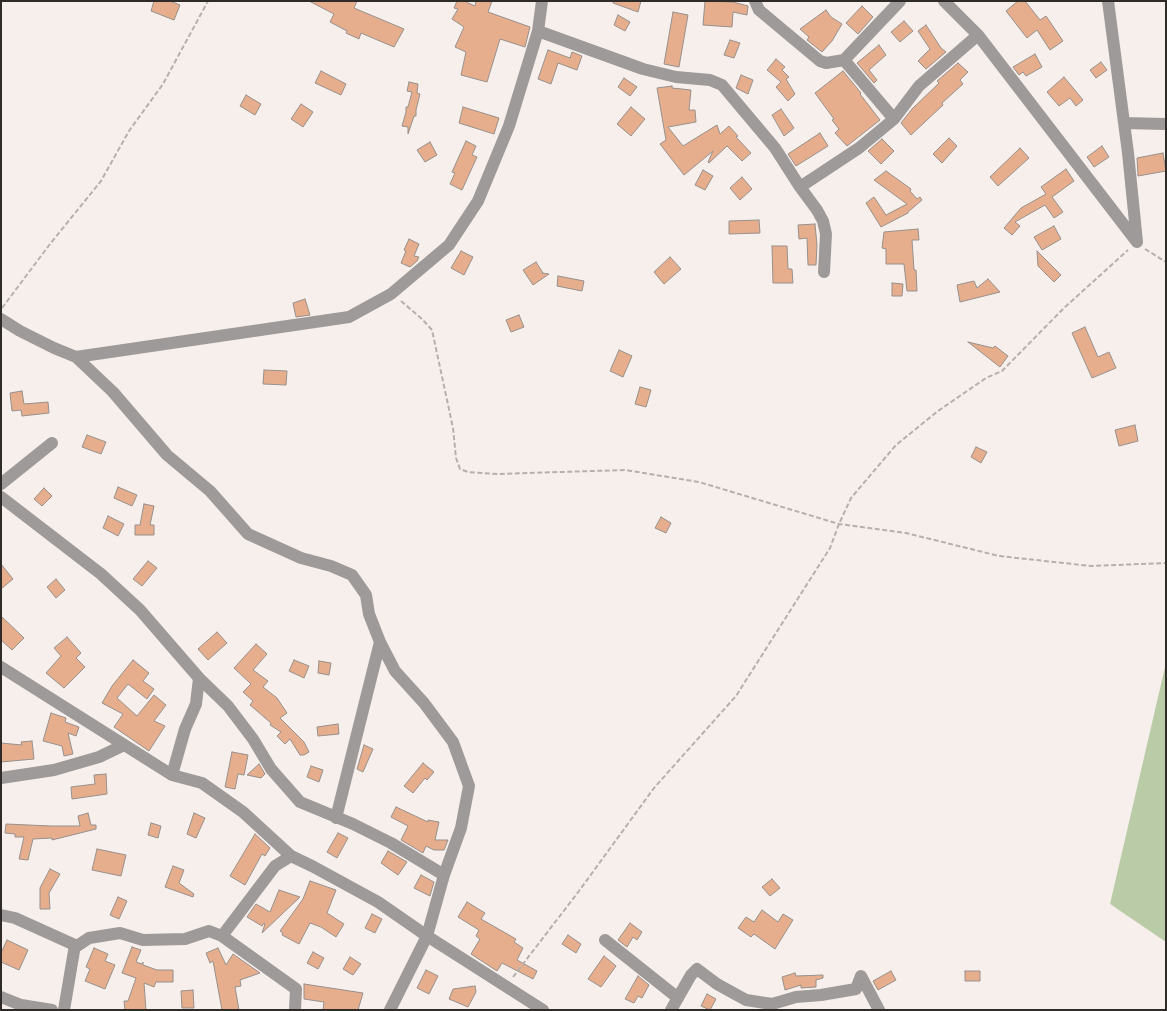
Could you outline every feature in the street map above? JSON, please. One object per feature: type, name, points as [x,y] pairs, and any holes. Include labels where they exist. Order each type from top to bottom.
[{"type":"street","points":[[76,357],[349,317],[391,294],[449,245],[478,201],[509,126],[538,31],[542,1]]},
{"type":"street","points":[[755,1],[759,10],[826,64],[844,60],[900,1]]},
{"type":"street","points":[[944,1],[978,35],[1137,242]]},
{"type":"street","points":[[1108,1],[1137,242]]},
{"type":"street","points":[[538,31],[643,69],[661,74],[710,80],[722,85],[775,148],[817,210],[823,221],[826,234],[824,272]]},
{"type":"street","points":[[800,187],[859,148],[894,119],[919,86],[978,35]]},
{"type":"street","points":[[844,60],[894,119]]},
{"type":"street","points":[[1124,123],[1166,124]]},
{"type":"street","points":[[1,319],[20,331],[76,357],[113,392],[167,455],[210,491],[248,534],[301,558],[331,566],[352,575],[366,595],[369,614],[380,642],[395,671],[424,703],[453,742],[469,786],[461,828],[444,875],[427,936],[390,1010]]},
{"type":"street","points":[[1,484],[52,443]]},
{"type":"street","points":[[1,496],[101,574],[140,610],[199,678],[228,706],[253,738],[271,769],[300,802],[390,843],[444,875]]},
{"type":"street","points":[[336,818],[380,642]]},
{"type":"street","points":[[1,667],[172,775],[202,783],[243,812],[291,856],[378,902],[427,936],[543,1010]]},
{"type":"street","points":[[172,775],[184,729],[196,704],[199,678]]},
{"type":"street","points":[[1,778],[54,770],[99,757],[124,746]]},
{"type":"street","points":[[222,936],[275,866],[291,856]]},
{"type":"street","points":[[1,915],[15,918],[77,946]]},
{"type":"street","points":[[64,1010],[75,944],[77,946],[89,938],[120,933],[143,940],[185,939],[209,930],[222,936],[296,988],[295,1010]]},
{"type":"street","points":[[605,940],[678,998]]},
{"type":"street","points":[[671,1010],[691,975],[697,969],[717,984],[746,1000],[772,1004],[796,997],[821,996],[856,990],[861,976],[879,1010]]},
{"type":"street","points":[[1,997],[21,1005],[52,1010]]},
{"type":"path","points":[[1,310],[50,244],[101,181],[129,131],[163,84],[208,1]]},
{"type":"path","points":[[506,987],[654,788],[736,696],[830,548],[851,498],[896,445],[938,411],[986,378],[1002,371],[1064,308],[1137,242],[1150,254],[1166,262]]},
{"type":"path","points":[[391,294],[422,319],[432,330],[453,428],[456,458],[460,469],[468,472],[497,474],[625,470],[699,482],[839,524],[906,533],[1008,557],[1091,566],[1166,563]]},
{"type":"green space","points":[[1166,667],[1166,942],[1110,904]]},
{"type":"building","points":[[154,1],[170,1],[180,5],[174,20],[151,11]]},
{"type":"building","points":[[309,1],[357,1],[354,8],[404,29],[394,47],[361,33],[359,39],[330,22],[334,14]]},
{"type":"building","points":[[457,1],[464,1],[475,6],[476,1],[492,1],[488,12],[530,27],[525,47],[500,39],[487,82],[461,75],[466,52],[455,47],[464,27],[452,19],[458,9],[454,8]]},
{"type":"building","points":[[613,1],[641,1],[638,12],[613,3]]},
{"type":"building","points":[[705,1],[733,2],[748,6],[747,15],[733,12],[732,27],[703,25]]},
{"type":"building","points":[[1018,1],[1025,1],[1040,20],[1046,16],[1063,41],[1050,50],[1037,30],[1027,38],[1006,11]]},
{"type":"building","points":[[862,6],[873,17],[858,34],[846,23]]},
{"type":"building","points":[[826,10],[831,17],[842,24],[832,41],[822,52],[807,40],[809,37],[800,29]]},
{"type":"building","points":[[673,12],[688,15],[679,67],[664,64]]},
{"type":"building","points":[[618,15],[630,22],[625,31],[614,25]]},
{"type":"building","points":[[904,21],[913,31],[900,42],[891,32]]},
{"type":"building","points":[[926,25],[941,48],[946,52],[926,69],[918,61],[930,49],[918,31]]},
{"type":"building","points":[[730,40],[740,43],[734,58],[724,55]]},
{"type":"building","points":[[879,45],[886,55],[869,70],[877,80],[874,83],[857,63]]},
{"type":"building","points":[[548,50],[570,58],[572,52],[582,56],[577,70],[558,63],[551,84],[538,79]]},
{"type":"building","points":[[1035,54],[1042,67],[1026,76],[1023,72],[1019,75],[1013,67]]},
{"type":"building","points":[[776,59],[785,67],[782,70],[789,77],[786,79],[795,94],[788,101],[776,87],[781,82],[767,70]]},
{"type":"building","points":[[1101,62],[1107,70],[1096,78],[1090,70]]},
{"type":"building","points":[[958,63],[968,72],[960,80],[963,84],[911,135],[901,123],[912,109],[939,83],[937,81]]},
{"type":"building","points":[[321,71],[346,84],[341,95],[315,83]]},
{"type":"building","points":[[843,71],[880,120],[847,146],[835,133],[839,129],[832,120],[834,119],[815,93]]},
{"type":"building","points":[[741,75],[753,80],[748,94],[736,88]]},
{"type":"building","points":[[1064,77],[1083,100],[1076,106],[1070,98],[1059,106],[1047,92]]},
{"type":"building","points":[[624,78],[637,87],[630,96],[618,87]]},
{"type":"building","points":[[409,82],[418,84],[417,93],[420,94],[416,116],[414,116],[408,134],[408,127],[402,126],[406,107],[408,107],[412,92],[407,91]]},
{"type":"building","points":[[672,86],[672,88],[691,90],[689,110],[695,110],[696,122],[668,127],[683,146],[717,125],[720,134],[729,126],[738,136],[736,137],[751,153],[742,161],[727,146],[709,163],[713,151],[684,175],[660,144],[666,140],[657,88]]},
{"type":"building","points":[[246,95],[261,104],[255,115],[240,106]]},
{"type":"building","points":[[301,104],[313,112],[303,127],[291,119]]},
{"type":"building","points":[[463,107],[499,118],[494,134],[459,123]]},
{"type":"building","points":[[631,107],[645,119],[631,136],[617,124]]},
{"type":"building","points":[[781,109],[794,128],[784,136],[772,115]]},
{"type":"building","points":[[820,133],[828,146],[796,166],[788,154]]},
{"type":"building","points":[[949,138],[957,146],[942,163],[933,154]]},
{"type":"building","points":[[882,139],[894,151],[881,164],[868,151]]},
{"type":"building","points":[[466,141],[476,146],[472,155],[477,157],[462,190],[450,184],[455,173],[452,172]]},
{"type":"building","points":[[430,142],[437,155],[425,162],[417,150]]},
{"type":"building","points":[[1102,146],[1109,157],[1094,167],[1087,157]]},
{"type":"building","points":[[1020,148],[1029,158],[998,186],[990,177]]},
{"type":"building","points":[[1163,153],[1166,171],[1138,176],[1137,158]]},
{"type":"building","points":[[1066,169],[1074,181],[1052,197],[1063,212],[1054,218],[1045,205],[1015,222],[1020,226],[1012,235],[1004,228],[1021,208],[1046,194],[1041,187]]},
{"type":"building","points":[[703,170],[713,176],[705,190],[695,185]]},
{"type":"building","points":[[886,171],[911,189],[910,191],[917,199],[920,197],[922,200],[908,213],[881,227],[866,203],[874,197],[886,215],[907,204],[874,180]]},
{"type":"building","points":[[742,177],[752,189],[740,200],[730,188]]},
{"type":"building","points":[[759,220],[760,233],[729,234],[729,221]]},
{"type":"building","points":[[815,224],[816,265],[808,265],[807,238],[799,239],[798,225]]},
{"type":"building","points":[[1054,226],[1061,239],[1042,250],[1034,237]]},
{"type":"building","points":[[918,229],[919,240],[912,240],[917,291],[907,291],[904,264],[886,264],[886,249],[882,248],[884,232]]},
{"type":"building","points":[[409,239],[419,244],[414,256],[419,257],[410,267],[401,263]]},
{"type":"building","points":[[772,246],[787,246],[788,269],[792,269],[793,283],[773,283]]},
{"type":"building","points":[[461,251],[473,257],[464,275],[451,268]]},
{"type":"building","points":[[1037,251],[1061,275],[1054,282],[1038,266]]},
{"type":"building","points":[[670,257],[681,269],[664,284],[654,272]]},
{"type":"building","points":[[536,262],[542,273],[549,274],[533,285],[523,270]]},
{"type":"building","points":[[558,276],[584,281],[582,291],[557,286]]},
{"type":"building","points":[[988,279],[1000,292],[960,302],[957,285],[974,281],[977,288]]},
{"type":"building","points":[[892,283],[903,284],[902,296],[892,296]]},
{"type":"building","points":[[305,299],[310,315],[296,317],[293,303]]},
{"type":"building","points":[[519,315],[524,327],[511,332],[506,320]]},
{"type":"building","points":[[1085,327],[1098,357],[1109,352],[1116,368],[1092,378],[1072,333]]},
{"type":"building","points":[[968,342],[993,348],[995,346],[1008,356],[1000,367]]},
{"type":"building","points":[[619,350],[632,356],[623,377],[610,371]]},
{"type":"building","points":[[264,370],[287,371],[286,385],[263,384]]},
{"type":"building","points":[[640,387],[651,390],[646,407],[635,404]]},
{"type":"building","points":[[22,391],[24,404],[48,402],[49,413],[22,416],[21,410],[12,411],[10,393]]},
{"type":"building","points":[[1135,425],[1138,441],[1119,446],[1115,430]]},
{"type":"building","points":[[87,435],[106,442],[101,454],[82,447]]},
{"type":"building","points":[[976,447],[987,452],[981,463],[971,457]]},
{"type":"building","points":[[118,487],[137,495],[132,506],[114,498]]},
{"type":"building","points":[[44,488],[52,496],[42,506],[34,499]]},
{"type":"building","points":[[144,504],[154,506],[150,525],[154,525],[154,535],[135,535],[135,525],[140,525]]},
{"type":"building","points":[[108,516],[124,524],[118,536],[103,528]]},
{"type":"building","points":[[661,517],[671,523],[666,533],[655,528]]},
{"type":"building","points":[[148,561],[157,568],[142,586],[133,579]]},
{"type":"building","points":[[1,564],[13,579],[1,589]]},
{"type":"building","points":[[56,579],[65,590],[56,598],[47,587]]},
{"type":"building","points":[[1,616],[24,638],[12,650],[1,640]]},
{"type":"building","points":[[217,632],[227,643],[208,660],[198,649]]},
{"type":"building","points":[[67,637],[81,653],[76,658],[85,667],[64,688],[46,673],[61,656],[54,648]]},
{"type":"building","points":[[256,644],[267,654],[253,670],[268,681],[263,687],[277,698],[287,713],[280,718],[304,742],[309,752],[304,755],[300,755],[290,739],[285,744],[277,736],[281,732],[270,725],[271,723],[250,705],[253,701],[243,692],[251,684],[234,668]]},
{"type":"building","points":[[133,660],[149,673],[143,681],[154,689],[147,699],[128,684],[117,698],[137,716],[154,695],[166,705],[154,721],[165,726],[149,751],[114,727],[123,714],[102,703],[112,686]]},
{"type":"building","points":[[294,660],[309,666],[304,678],[289,671]]},
{"type":"building","points":[[319,661],[331,663],[329,675],[318,673]]},
{"type":"building","points":[[51,713],[66,718],[65,722],[79,727],[76,736],[68,733],[73,754],[64,756],[62,746],[43,741]]},
{"type":"building","points":[[338,724],[339,734],[318,736],[317,727]]},
{"type":"building","points":[[32,741],[34,759],[1,762],[1,743],[22,745],[21,742]]},
{"type":"building","points":[[364,745],[373,749],[363,772],[357,769]]},
{"type":"building","points":[[232,752],[248,755],[244,775],[238,774],[235,789],[225,787]]},
{"type":"building","points":[[423,763],[434,772],[427,780],[425,778],[413,793],[404,786]]},
{"type":"building","points":[[259,764],[265,774],[261,778],[247,775]]},
{"type":"building","points":[[311,766],[323,770],[319,782],[307,777]]},
{"type":"building","points":[[106,774],[107,794],[72,799],[71,787],[95,784],[94,775]]},
{"type":"building","points":[[396,807],[428,822],[428,820],[439,822],[435,840],[448,840],[444,850],[434,850],[426,846],[423,853],[401,840],[408,826],[391,817]]},
{"type":"building","points":[[88,813],[91,825],[96,825],[96,829],[52,840],[52,838],[33,839],[28,860],[19,859],[24,837],[15,837],[15,834],[5,833],[6,824],[80,826],[78,816]]},
{"type":"building","points":[[194,813],[205,818],[196,838],[187,834]]},
{"type":"building","points":[[151,823],[161,826],[158,838],[148,835]]},
{"type":"building","points":[[338,833],[348,838],[337,858],[327,852]]},
{"type":"building","points":[[255,834],[270,848],[265,856],[262,854],[245,885],[230,876]]},
{"type":"building","points":[[97,849],[126,855],[121,876],[92,870]]},
{"type":"building","points":[[388,851],[407,862],[398,875],[381,863]]},
{"type":"building","points":[[173,866],[184,870],[179,883],[194,894],[193,897],[165,887]]},
{"type":"building","points":[[50,869],[60,874],[49,893],[50,909],[40,909],[40,888]]},
{"type":"building","points":[[421,875],[434,882],[430,896],[414,888]]},
{"type":"building","points":[[772,879],[780,888],[770,896],[762,887]]},
{"type":"building","points":[[310,881],[336,890],[327,913],[344,924],[336,937],[321,927],[310,923],[299,944],[282,935],[283,933],[280,931],[303,899]]},
{"type":"building","points":[[279,890],[300,897],[262,933],[265,924],[262,926],[247,917],[256,904],[270,912]]},
{"type":"building","points":[[118,897],[127,901],[119,919],[110,915]]},
{"type":"building","points":[[467,902],[485,913],[481,919],[516,939],[514,942],[523,948],[517,960],[537,971],[533,979],[502,963],[497,971],[471,954],[480,939],[476,936],[479,930],[458,917]]},
{"type":"building","points":[[762,910],[778,922],[783,914],[793,920],[775,949],[754,934],[751,937],[738,928],[746,917],[754,922]]},
{"type":"building","points":[[372,914],[382,919],[375,933],[365,928]]},
{"type":"building","points":[[630,923],[642,932],[637,940],[633,937],[627,947],[618,940]]},
{"type":"building","points":[[568,935],[581,944],[576,953],[562,944]]},
{"type":"building","points":[[7,940],[28,950],[19,970],[1,962],[1,953]]},
{"type":"building","points":[[132,947],[141,950],[136,962],[142,964],[143,962],[143,965],[157,970],[173,970],[173,982],[156,982],[154,987],[144,983],[146,1010],[125,1010],[124,1001],[128,1001],[136,978],[122,973]]},
{"type":"building","points":[[94,948],[108,954],[105,961],[115,965],[105,989],[85,981],[90,969],[86,967]]},
{"type":"building","points":[[218,948],[226,965],[233,954],[260,973],[240,980],[241,986],[235,987],[239,1010],[222,1010],[213,961],[210,963],[206,953]]},
{"type":"building","points":[[313,952],[324,958],[318,969],[307,963]]},
{"type":"building","points":[[604,956],[616,966],[601,987],[588,979]]},
{"type":"building","points":[[350,957],[361,964],[353,975],[343,969]]},
{"type":"building","points":[[426,970],[438,976],[429,994],[417,988]]},
{"type":"building","points":[[891,971],[896,980],[878,990],[873,981]]},
{"type":"building","points":[[965,971],[980,971],[980,981],[965,981]]},
{"type":"building","points":[[795,973],[796,976],[823,975],[823,978],[816,980],[816,987],[801,988],[801,985],[785,990],[782,977]]},
{"type":"building","points":[[638,976],[649,985],[642,998],[638,996],[634,1003],[625,999]]},
{"type":"building","points":[[304,984],[363,993],[358,1010],[323,1010],[324,1002],[304,999]]},
{"type":"building","points":[[475,986],[476,992],[468,1007],[449,999],[453,989]]},
{"type":"building","points":[[193,990],[194,1008],[182,1008],[181,991]]},
{"type":"building","points":[[707,994],[716,999],[710,1010],[701,1006]]}]
